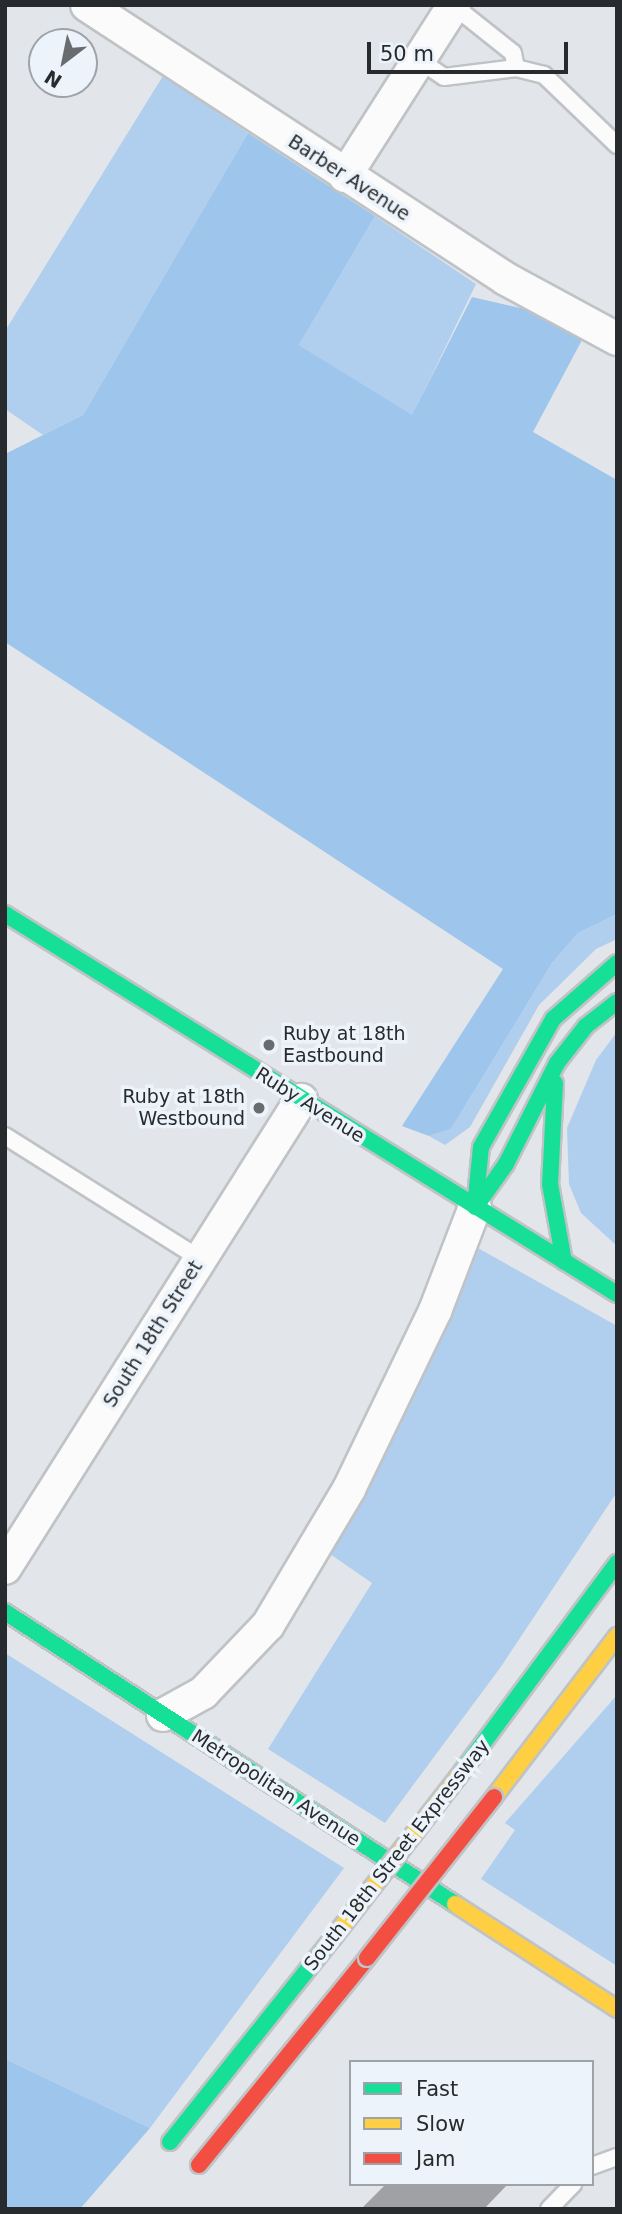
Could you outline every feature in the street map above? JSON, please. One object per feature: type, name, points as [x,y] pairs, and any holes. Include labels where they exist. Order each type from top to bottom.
[{"type":"main road","name":"Ruby Avenue","points":[[5,914],[617,1294]]},
{"type":"main road","points":[[475,1207],[481,1147],[552,1019],[617,963]]},
{"type":"main road","points":[[475,1207],[506,1164],[557,1063],[586,1026],[617,1002]]},
{"type":"main road","points":[[557,1063],[550,1184],[564,1262]]},
{"type":"main road","name":"South 18th Street Expressway","points":[[170,2142],[458,1777],[617,1563]]},
{"type":"main road","name":"Metropolitan Avenue","points":[[5,1612],[617,2010]]},
{"type":"main road","name":"South 18th Street Expressway","points":[[199,2165],[367,1958],[617,1636]]},
{"type":"street","name":"Barber Avenue","points":[[87,5],[345,176],[617,340]]},
{"type":"street","points":[[345,176],[454,6]]},
{"type":"street","name":"South 18th Street","points":[[5,1568],[301,1100]]},
{"type":"street","points":[[163,1715],[233,1668],[268,1625],[349,1489],[435,1311],[475,1207]]},
{"type":"lane","points":[[454,6],[513,53],[516,68]]},
{"type":"lane","points":[[419,60],[443,77],[516,68],[544,75],[617,145]]},
{"type":"lane","points":[[5,1136],[200,1259]]},
{"type":"lane","points":[[594,2165],[617,2157]]},
{"type":"lane","points":[[548,2209],[571,2186]]},
{"type":"shaded area","points":[[163,76],[248,133],[83,415],[43,435],[5,409],[5,331]]},
{"type":"shaded area","points":[[248,133],[375,216],[299,345],[412,415],[472,297],[538,312],[582,340],[533,432],[617,480],[617,914],[578,933],[552,963],[451,1129],[429,1136],[402,1126],[503,969],[5,642],[5,454],[83,415]]},
{"type":"shaded area","points":[[375,216],[476,284],[412,416],[299,345]]},
{"type":"shaded area","points":[[617,914],[617,939],[596,949],[539,1005],[470,1127],[445,1145],[429,1136],[451,1129],[552,963],[578,933]]},
{"type":"shaded area","points":[[617,1032],[617,1246],[581,1213],[569,1184],[567,1128],[596,1060]]},
{"type":"shaded area","points":[[476,1247],[617,1326],[617,1492],[500,1668],[385,1823],[268,1749],[372,1583],[330,1554]]},
{"type":"shaded area","points":[[5,1653],[344,1868],[150,2128],[5,2059]]},
{"type":"shaded area","points":[[617,1695],[617,1966],[481,1879],[515,1830],[505,1823]]},
{"type":"shaded area","points":[[5,2059],[150,2128],[80,2209],[5,2209]]},
{"type":"building","points":[[384,2186],[506,2186],[484,2209],[361,2209]]},
{"type":"traffic: fast","points":[[5,914],[617,1294]]},
{"type":"traffic: fast","points":[[475,1207],[481,1147],[553,1019],[617,963]]},
{"type":"traffic: fast","points":[[477,1205],[506,1164],[557,1063],[586,1026],[617,1002]]},
{"type":"traffic: fast","points":[[555,1083],[550,1184],[564,1262]]},
{"type":"traffic: fast","points":[[458,1777],[617,1563]]},
{"type":"traffic: fast","points":[[5,1612],[455,1904]]},
{"type":"traffic: fast","points":[[170,2142],[333,1938]]},
{"type":"traffic: slow","points":[[494,1797],[617,1636]]},
{"type":"traffic: slow","points":[[333,1938],[458,1777]]},
{"type":"traffic: slow","points":[[455,1904],[617,2009]]},
{"type":"traffic: jam","points":[[367,1958],[494,1797]]},
{"type":"traffic: jam","points":[[199,2165],[367,1958]]},
{"type":"place","name":"Ruby at 18th Eastbound","points":[[269,1045]]},
{"type":"place","name":"Ruby at 18th Westbound","points":[[259,1108]]}]
